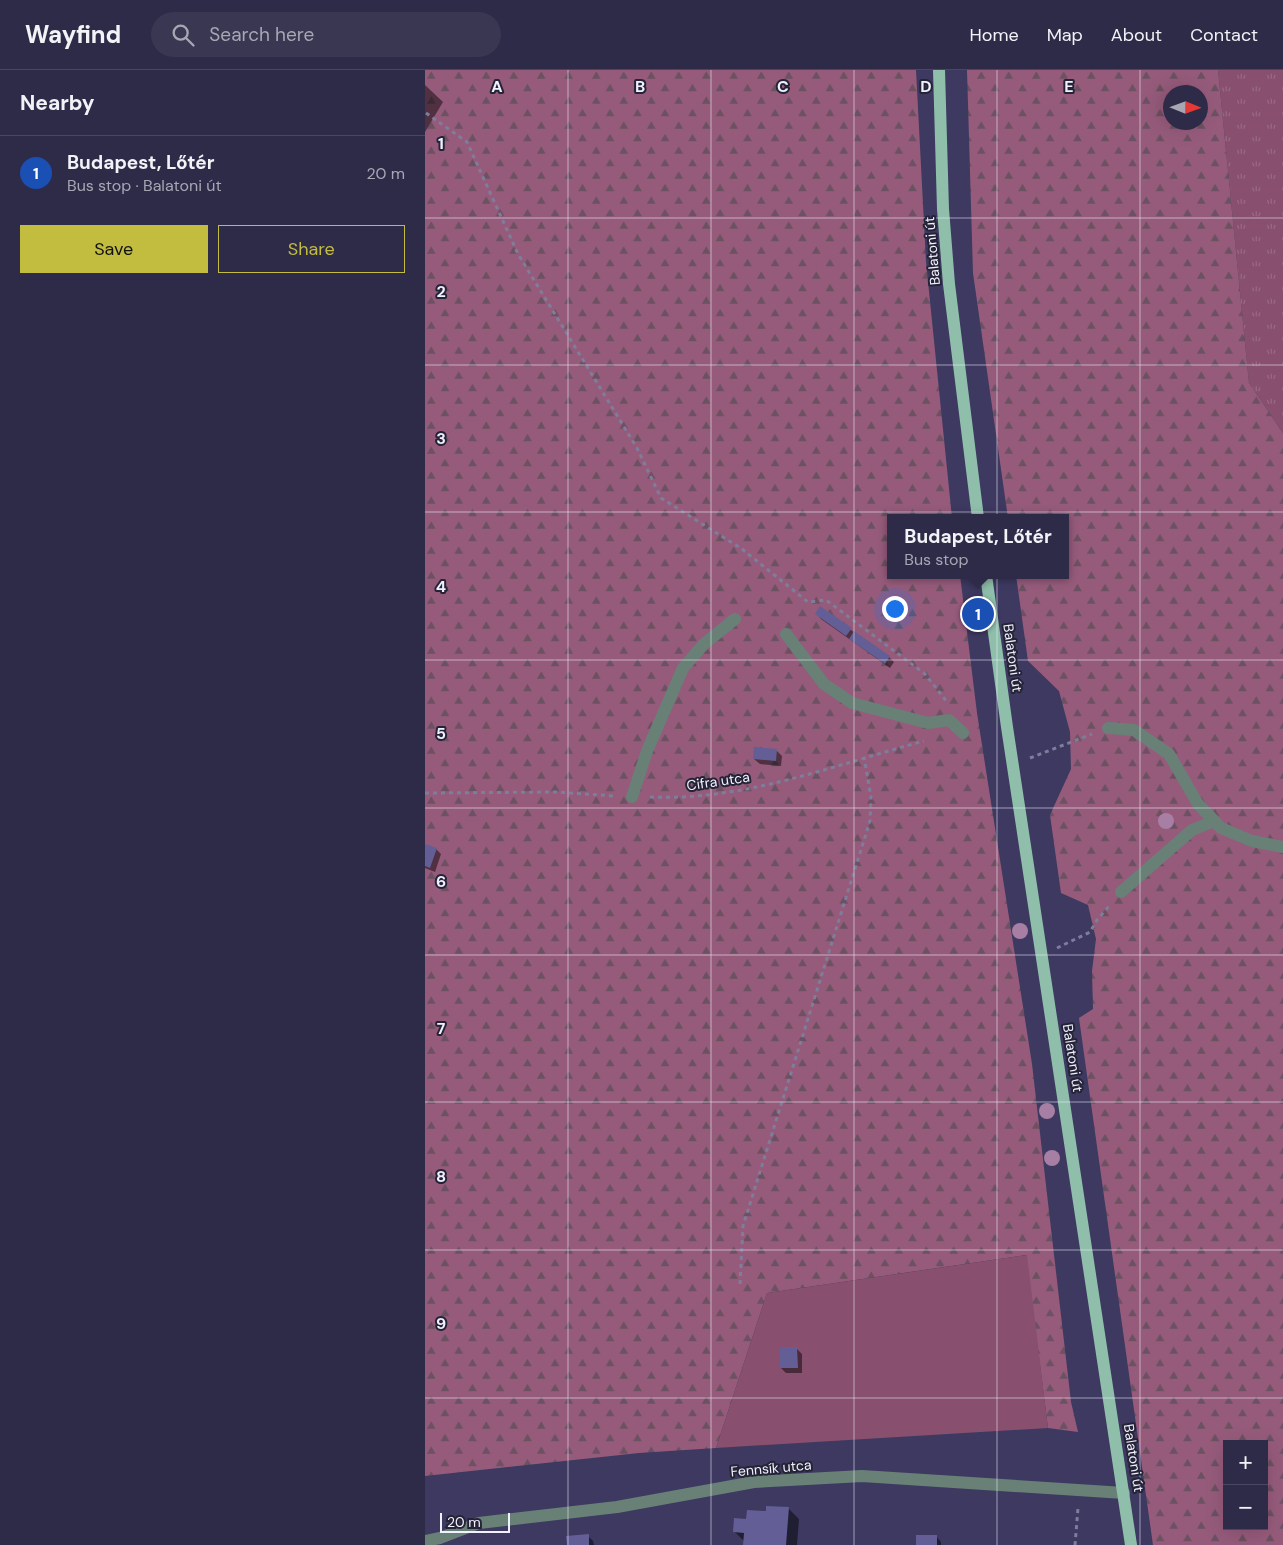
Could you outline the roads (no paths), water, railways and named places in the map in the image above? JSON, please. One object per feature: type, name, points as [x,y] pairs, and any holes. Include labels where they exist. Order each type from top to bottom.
[{"type":"main road","name":"Balatoni út","points":[[939,70],[943,199],[949,284],[978,514]]},
{"type":"main road","name":"Balatoni út","points":[[987,579],[1131,1545]]},
{"type":"street","points":[[633,797],[647,751],[683,668],[704,644],[735,619]]},
{"type":"street","points":[[786,634],[824,684],[852,703],[929,723],[949,720],[963,733]]},
{"type":"street","points":[[1108,728],[1133,730],[1169,754],[1199,804],[1221,828],[1252,841],[1283,847]]},
{"type":"street","points":[[1121,892],[1192,830],[1214,821]]},
{"type":"street","name":"Fennsík utca","points":[[425,1541],[440,1538],[479,1523],[617,1508],[754,1482],[862,1476],[1124,1494]]},
{"type":"place","name":"Budapest, Lőtér","points":[[978,614]]}]
